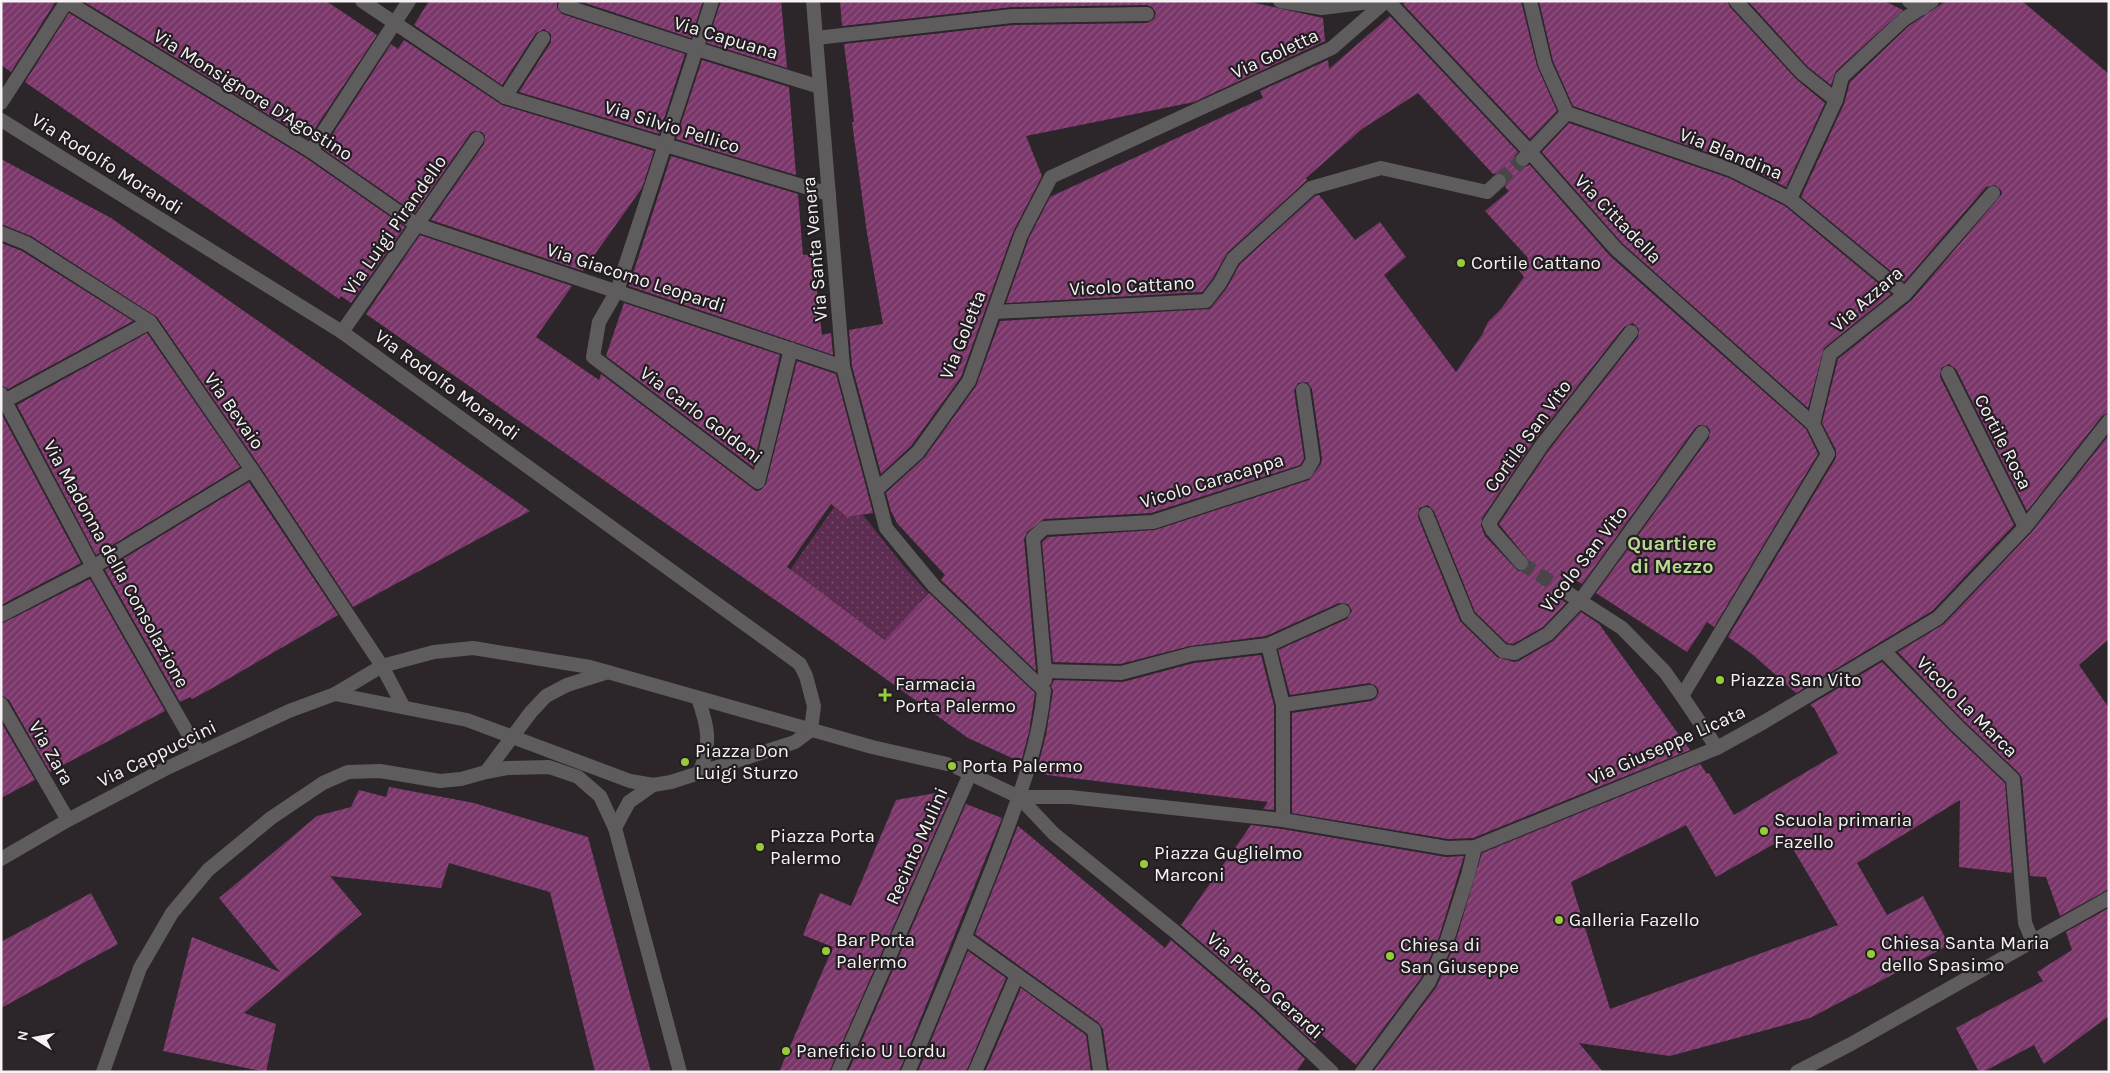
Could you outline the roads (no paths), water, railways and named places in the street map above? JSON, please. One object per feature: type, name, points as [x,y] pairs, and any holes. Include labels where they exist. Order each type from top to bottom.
[{"type":"street","points":[[1,102],[67,1]]},
{"type":"street","name":"Via Monsignore D'Agostino","points":[[67,1],[311,151],[417,225]]},
{"type":"street","name":"Via Silvio Pellico","points":[[362,1],[505,97],[829,194]]},
{"type":"street","points":[[311,151],[409,1]]},
{"type":"street","points":[[617,291],[712,1]]},
{"type":"street","name":"Via Santa Venera","points":[[812,1],[843,367],[876,490]]},
{"type":"street","points":[[1280,1],[1322,8],[1378,1]]},
{"type":"street","name":"Via Cittadella","points":[[1387,1],[1527,156],[1616,249],[1813,424],[1828,454],[1682,696]]},
{"type":"street","name":"Via Goletta","points":[[876,490],[918,452],[969,381],[1021,235],[1051,177],[1332,48],[1387,1]]},
{"type":"street","points":[[1527,156],[1567,113],[1545,64],[1530,1]]},
{"type":"street","points":[[1736,1],[1802,73],[1836,100]]},
{"type":"street","points":[[1909,1],[1927,5]]},
{"type":"street","name":"Via Capuana","points":[[566,3],[697,49],[820,87]]},
{"type":"street","points":[[1790,199],[1836,100],[1842,77],[1904,19],[1927,5]]},
{"type":"street","points":[[816,38],[1012,16],[1147,14]]},
{"type":"street","points":[[505,97],[544,38]]},
{"type":"street","name":"Via Blandina","points":[[1567,113],[1732,170],[1790,199],[1905,294]]},
{"type":"street","name":"Via Rodolfo Morandi","points":[[1,120],[342,332],[800,664],[806,676],[814,706],[811,730]]},
{"type":"street","name":"Via Luigi Pirandello","points":[[342,332],[478,139]]},
{"type":"street","name":"Vicolo Cattano","points":[[995,312],[1206,301],[1220,283],[1233,259],[1312,188],[1381,168],[1487,192],[1499,181]]},
{"type":"street","name":"Via Azzara","points":[[1813,424],[1830,354],[1905,294],[1993,193]]},
{"type":"street","name":"Via Giacomo Leopardi","points":[[417,225],[843,367]]},
{"type":"street","name":"Via Bevaio","points":[[1,233],[26,243],[150,322],[252,470],[382,666],[403,706]]},
{"type":"street","name":"Via Carlo Goldoni","points":[[617,291],[599,322],[593,357],[758,482],[791,349]]},
{"type":"street","points":[[3,399],[150,322]]},
{"type":"street","name":"Cortile San Vito","points":[[1521,563],[1492,530],[1489,523],[1542,445],[1631,332]]},
{"type":"street","name":"Cortile Rosa","points":[[1948,373],[2025,528]]},
{"type":"street","name":"Vicolo Caracappa","points":[[1046,671],[1033,538],[1044,528],[1153,522],[1306,472],[1313,460],[1303,390]]},
{"type":"street","name":"Via Madonna della Consolazione","points":[[3,399],[93,567],[199,752]]},
{"type":"street","name":"Via Giuseppe Licata","points":[[1019,797],[1070,796],[1283,820],[1447,848],[1475,847],[1718,748],[1938,618],[2025,528],[2109,421]]},
{"type":"street","name":"Vicolo San Vito","points":[[1426,514],[1468,616],[1503,651],[1515,653],[1548,634],[1580,601],[1702,433]]},
{"type":"street","points":[[1,614],[93,567],[252,470]]},
{"type":"street","points":[[876,490],[886,528],[934,586],[1044,690]]},
{"type":"street","points":[[1563,590],[1622,628],[1664,672],[1718,748]]},
{"type":"street","points":[[908,1072],[965,938],[1019,797],[1041,720],[1046,671],[1121,673],[1192,654],[1268,646],[1343,611]]},
{"type":"street","points":[[1268,646],[1283,705],[1283,820]]},
{"type":"street","points":[[382,666],[434,652],[473,648],[525,655],[608,672],[872,747],[958,768],[1019,797]]},
{"type":"street","name":"Vicolo La Marca","points":[[1884,651],[2013,780],[2025,923],[2033,942]]},
{"type":"street","name":"Via Cappuccini","points":[[1,858],[68,820],[199,752],[335,694],[382,666]]},
{"type":"street","points":[[486,772],[530,712],[546,696],[567,685],[608,672]]},
{"type":"street","points":[[1283,705],[1370,692]]},
{"type":"street","points":[[335,694],[467,720],[630,781],[653,785]]},
{"type":"street","points":[[698,698],[706,723],[708,739],[705,759],[699,773]]},
{"type":"street","name":"Via Zara","points":[[1,704],[68,820]]},
{"type":"street","points":[[615,828],[629,802],[653,785],[699,773],[795,742],[811,730]]},
{"type":"street","points":[[103,1072],[140,968],[172,913],[208,870],[271,818],[323,783],[348,772],[380,771],[440,780],[461,779],[507,768],[549,767],[578,777],[600,796],[615,828],[680,1072]]},
{"type":"street","name":"Recinto Mulini","points":[[838,1072],[958,768]]},
{"type":"street","name":"Via Pietro Gerardi","points":[[1019,797],[1054,834],[1173,930],[1261,1005],[1332,1072]]},
{"type":"street","points":[[1362,1072],[1429,982],[1447,940],[1468,876],[1475,847]]},
{"type":"street","points":[[1797,1072],[1851,1044],[2109,898]]},
{"type":"street","points":[[965,938],[1094,1030],[1100,1072]]},
{"type":"street","points":[[975,1072],[1017,975]]},
{"type":"tunnel","points":[[1499,181],[1523,159]]},
{"type":"tunnel","points":[[1521,563],[1563,590]]},
{"type":"place","name":"Cortile Cattano","points":[[1461,263]]},
{"type":"place","name":"Piazza San Vito","points":[[1720,680]]},
{"type":"place","name":"Farmacia Porta Palermo","points":[[885,695]]},
{"type":"place","name":"Piazza Don Luigi Sturzo","points":[[685,762]]},
{"type":"place","name":"Porta Palermo","points":[[952,766]]},
{"type":"place","name":"Scuola primaria Fazello","points":[[1764,831]]},
{"type":"place","name":"Piazza Porta Palermo","points":[[760,847]]},
{"type":"place","name":"Piazza Guglielmo Marconi","points":[[1144,864]]},
{"type":"place","name":"Galleria Fazello","points":[[1559,920]]},
{"type":"place","name":"Bar Porta Palermo","points":[[826,951]]},
{"type":"place","name":"Chiesa Santa Maria dello Spasimo","points":[[1871,954]]},
{"type":"place","name":"Chiesa di San Giuseppe","points":[[1390,956]]},
{"type":"place","name":"Paneficio U Lordu","points":[[786,1051]]},
{"type":"district","name":"Quartiere di Mezzo","points":[[1672,554]]}]
